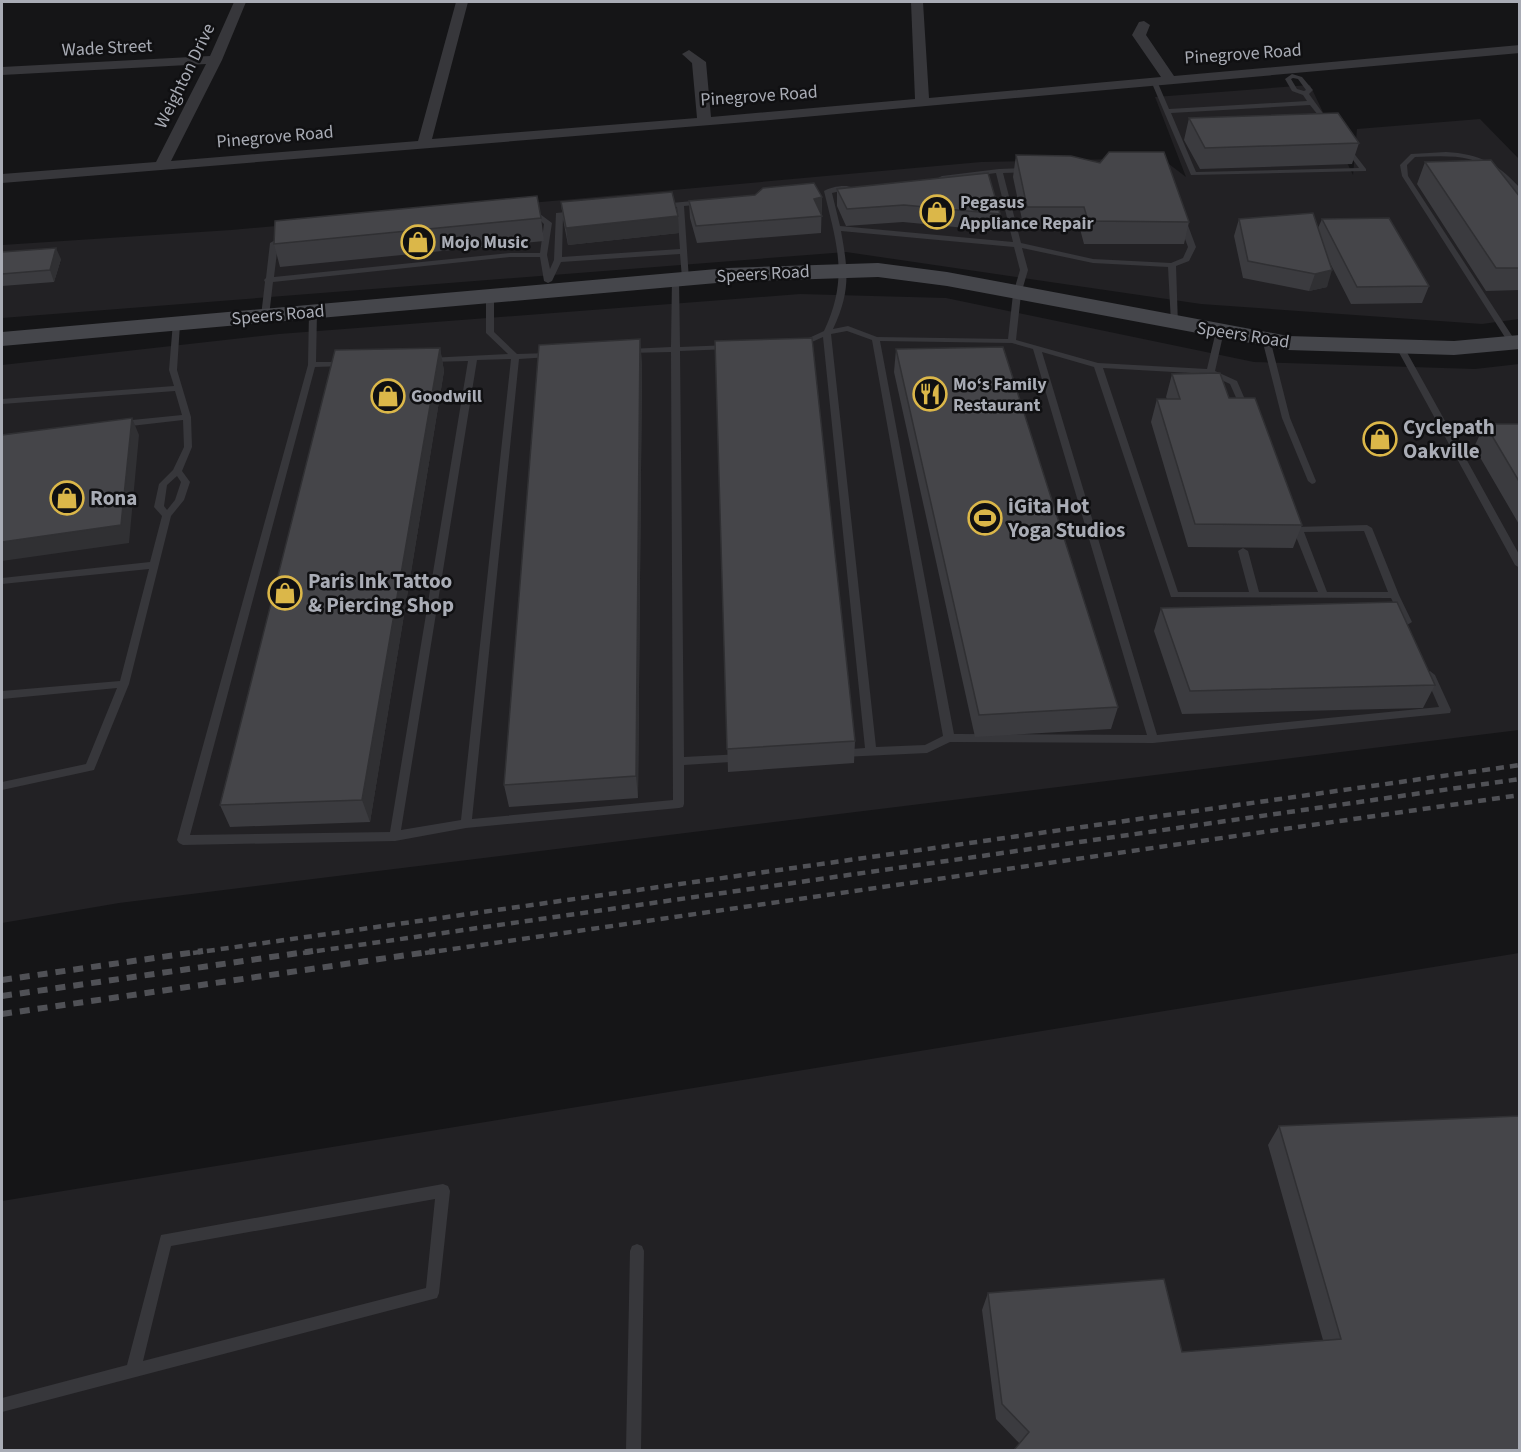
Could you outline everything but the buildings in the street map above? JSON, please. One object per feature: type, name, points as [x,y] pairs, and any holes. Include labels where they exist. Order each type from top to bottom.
[{"type":"main road","name":"Speers Road","points":[[2,339],[490,296],[548,285],[878,270],[947,279],[1017,294],[1288,343],[1454,348],[1516,342]]},
{"type":"street","name":"Weighton Drive","points":[[161,166],[215,60],[240,2]]},
{"type":"street","points":[[425,143],[425,135],[462,2]]},
{"type":"street","points":[[917,2],[922,102]]},
{"type":"street","points":[[1143,25],[1139,35],[1161,80]]},
{"type":"street","name":"Pinegrove Road","points":[[2,179],[1161,80],[1290,73],[1520,50]]},
{"type":"street","points":[[689,54],[699,62],[704,119]]},
{"type":"street","name":"Wade Street","points":[[2,71],[215,60]]},
{"type":"lane","points":[[1305,94],[1310,90],[1300,78],[1290,73],[1288,79],[1294,90],[1305,94],[1335,133]]},
{"type":"lane","points":[[1161,80],[1168,111],[1193,174],[1364,170],[1342,142]]},
{"type":"lane","points":[[1168,111],[1312,103]]},
{"type":"lane","points":[[1317,124],[1328,124]]},
{"type":"lane","points":[[1176,131],[1188,130]]},
{"type":"lane","points":[[1516,342],[1405,176],[1403,165],[1413,155],[1460,153],[1492,164],[1520,193]]},
{"type":"lane","points":[[931,179],[999,171],[1034,170]]},
{"type":"lane","points":[[999,171],[1024,270],[1017,294],[1012,341]]},
{"type":"lane","points":[[817,192],[862,187]]},
{"type":"lane","points":[[828,191],[844,271],[841,304],[827,332],[871,752]]},
{"type":"lane","points":[[647,207],[714,201]]},
{"type":"lane","points":[[313,312],[312,365],[183,840],[395,836],[466,824],[679,804],[676,349],[684,251],[680,204]]},
{"type":"lane","points":[[837,228],[1019,245],[1093,261],[1172,265],[1186,259],[1192,247],[1177,207]]},
{"type":"lane","points":[[548,285],[558,260],[559,215],[581,213]]},
{"type":"lane","points":[[517,218],[540,216],[548,223],[543,255],[548,285]]},
{"type":"lane","points":[[265,316],[274,243],[284,238],[296,237]]},
{"type":"lane","points":[[558,260],[684,251]]},
{"type":"lane","points":[[268,280],[510,255],[543,255]]},
{"type":"lane","points":[[1172,265],[1175,323]]},
{"type":"lane","points":[[490,296],[490,333],[515,356]]},
{"type":"lane","points":[[167,515],[159,507],[163,484],[177,471],[188,447],[187,417],[173,370],[177,324]]},
{"type":"lane","points":[[786,345],[797,345],[827,332],[848,328],[876,339],[1012,341],[1098,365],[1211,372],[1233,383],[1252,425]]},
{"type":"lane","points":[[1211,372],[1220,331]]},
{"type":"lane","points":[[876,339],[950,738]]},
{"type":"lane","points":[[1266,339],[1286,418],[1312,482]]},
{"type":"lane","points":[[618,352],[742,347]]},
{"type":"lane","points":[[1400,347],[1520,565]]},
{"type":"lane","points":[[1037,348],[1153,739]]},
{"type":"lane","points":[[416,361],[561,354]]},
{"type":"lane","points":[[466,824],[515,356]]},
{"type":"lane","points":[[395,836],[473,358]]},
{"type":"lane","points":[[312,365],[358,363]]},
{"type":"lane","points":[[1098,365],[1174,595],[1394,595]]},
{"type":"lane","points":[[2,402],[179,388]]},
{"type":"lane","points":[[117,424],[187,417]]},
{"type":"lane","points":[[2,786],[90,767],[124,684],[167,515],[178,506],[186,482],[177,471]]},
{"type":"lane","points":[[1294,519],[1324,595]]},
{"type":"lane","points":[[1298,529],[1367,528],[1413,637]]},
{"type":"lane","points":[[1243,551],[1256,595]]},
{"type":"lane","points":[[2,581],[154,565]]},
{"type":"lane","points":[[830,754],[927,748],[950,738],[1153,739],[1446,710],[1427,668]]},
{"type":"lane","points":[[2,695],[124,684]]},
{"type":"lane","points":[[679,761],[750,758]]},
{"type":"lane","points":[[2,1405],[133,1371],[432,1293],[443,1191],[166,1240],[133,1371]]},
{"type":"lane","points":[[633,1450],[637,1251]]},
{"type":"shaded area","points":[[1310,85],[1353,175],[1357,129],[1480,119],[1519,159],[1519,319],[1482,324],[1201,304],[846,252],[2,318],[2,245],[231,230],[981,162],[1161,158],[1186,177],[1155,97]]},
{"type":"shaded area","points":[[800,294],[946,298],[1254,362],[1475,369],[1519,364],[1519,730],[119,903],[2,923],[2,365],[279,334]]},
{"type":"shaded area","points":[[1519,953],[1519,1450],[2,1450],[2,1201]]},
{"type":"railway","points":[[193,953],[1520,765]]},
{"type":"railway","points":[[303,953],[1520,779]]},
{"type":"railway","points":[[425,953],[1520,795]]},
{"type":"railway","points":[[2,980],[203,951]]},
{"type":"railway","points":[[2,996],[313,951]]},
{"type":"railway","points":[[2,1014],[435,951]]},
{"type":"place","name":"Pegasus Appliance Repair","points":[[937,212]]},
{"type":"place","name":"Mojo Music","points":[[418,242]]},
{"type":"place","name":"Mo‘s Family Restaurant","points":[[930,394]]},
{"type":"place","name":"Goodwill","points":[[388,396]]},
{"type":"place","name":"Cyclepath Oakville","points":[[1380,439]]},
{"type":"place","name":"Rona","points":[[67,498]]},
{"type":"place","name":"iGita Hot Yoga Studios","points":[[985,518]]},
{"type":"place","name":"Paris Ink Tattoo & Piercing Shop","points":[[285,593]]}]
